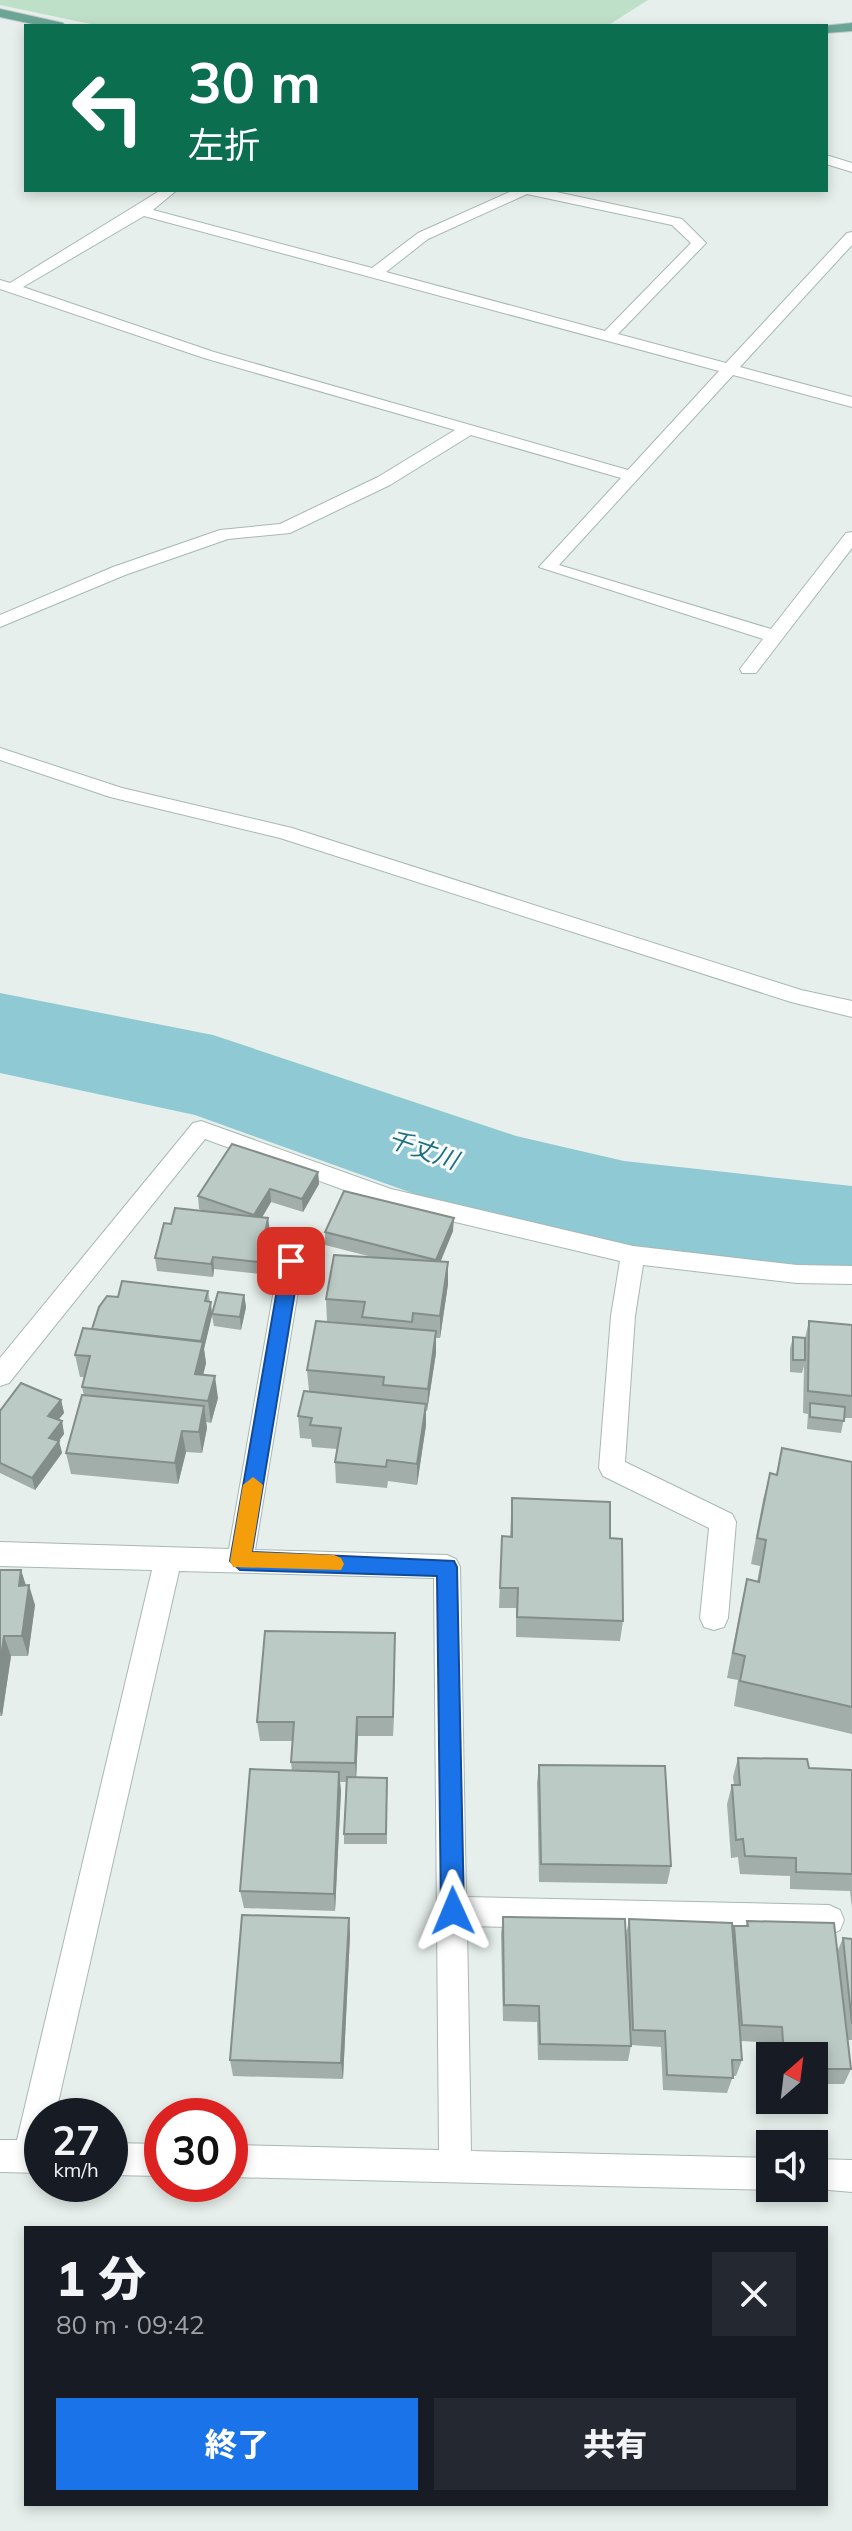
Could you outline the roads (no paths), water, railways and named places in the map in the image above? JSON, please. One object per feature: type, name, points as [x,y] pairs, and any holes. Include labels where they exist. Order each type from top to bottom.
[{"type":"main road","points":[[0,13],[50,24]]},
{"type":"main road","points":[[828,29],[852,27]]},
{"type":"street","points":[[828,160],[852,168]]},
{"type":"street","points":[[6,285],[142,211],[167,192]]},
{"type":"street","points":[[375,273],[423,236],[522,192]]},
{"type":"street","points":[[536,192],[677,222],[699,243],[609,335]]},
{"type":"street","points":[[142,211],[732,367],[852,402]]},
{"type":"street","points":[[774,636],[548,567],[852,236]]},
{"type":"street","points":[[6,285],[209,355],[632,476]]},
{"type":"street","points":[[0,622],[119,571],[226,534],[284,529],[384,481],[469,429]]},
{"type":"street","points":[[749,669],[852,537]]},
{"type":"street","points":[[0,754],[117,793],[285,833],[799,997],[852,1009]]},
{"type":"street","points":[[0,1376],[201,1129],[388,1197],[633,1255],[797,1274],[852,1275]]},
{"type":"street","points":[[633,1255],[623,1316],[612,1468],[723,1522],[714,1618]]},
{"type":"street","points":[[240,1561],[291,1261]]},
{"type":"street","points":[[0,1554],[447,1567],[455,2166]]},
{"type":"street","points":[[38,2098],[168,1559]]},
{"type":"street","points":[[453,1911],[829,1920]]},
{"type":"street","points":[[248,2161],[756,2174]]},
{"type":"street","points":[[828,2175],[852,2176]]},
{"type":"waterway","name":"千丈川","points":[[0,1033],[213,1077],[505,1179],[624,1208],[852,1234]]}]
